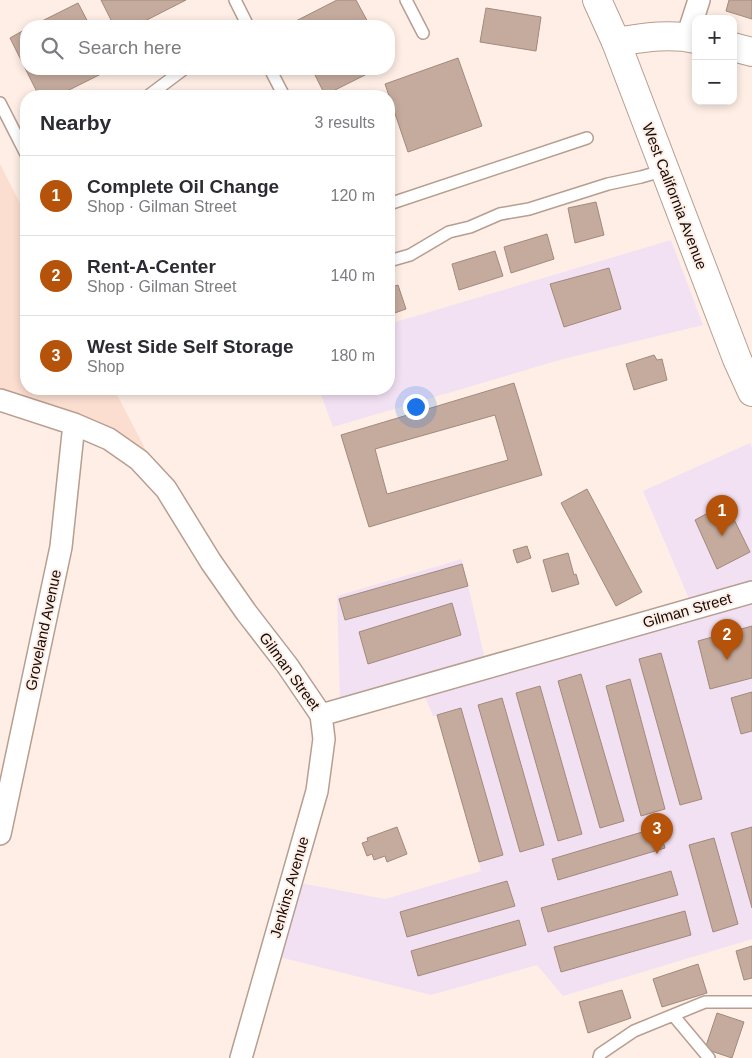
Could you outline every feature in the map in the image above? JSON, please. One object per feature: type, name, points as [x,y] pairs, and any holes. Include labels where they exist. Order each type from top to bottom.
[{"type":"main road","name":"West California Avenue","points":[[597,0],[616,42],[737,359],[752,392]]},
{"type":"main road","points":[[616,42],[644,37],[692,38]]},
{"type":"main road","points":[[737,48],[752,52]]},
{"type":"street","points":[[696,15],[699,0]]},
{"type":"street","name":"Gilman Street","points":[[0,400],[74,424],[109,439],[139,460],[166,489],[216,569],[287,665],[321,715],[752,592]]},
{"type":"street","name":"Groveland Avenue","points":[[0,834],[61,546],[74,424]]},
{"type":"street","name":"Jenkins Avenue","points":[[241,1058],[317,791],[324,739],[321,715]]},
{"type":"lane","points":[[235,0],[245,20]]},
{"type":"lane","points":[[406,0],[423,33]]},
{"type":"lane","points":[[156,90],[176,75]]},
{"type":"lane","points":[[273,75],[281,90]]},
{"type":"lane","points":[[0,104],[20,142]]},
{"type":"lane","points":[[395,202],[587,138]]},
{"type":"lane","points":[[395,259],[410,255],[449,232],[470,227],[500,214],[529,209],[608,184],[665,170]]},
{"type":"lane","points":[[599,1058],[600,1054],[634,1031],[704,1002],[752,1002]]},
{"type":"lane","points":[[673,1015],[709,1058]]},
{"type":"shaded area","points":[[0,164],[20,203],[20,395],[117,395],[150,458],[0,393]]},
{"type":"shaded area","points":[[671,240],[703,325],[563,359],[333,427],[321,395],[395,395],[395,322]]},
{"type":"shaded area","points":[[750,443],[752,448],[752,939],[563,996],[537,965],[431,995],[279,957],[300,883],[385,899],[481,871],[438,715],[433,716],[417,679],[340,700],[337,596],[462,559],[489,677],[690,601],[643,491]]},
{"type":"building","points":[[101,0],[186,0],[147,20],[111,20]]},
{"type":"building","points":[[337,0],[356,0],[367,20],[298,20]]},
{"type":"building","points":[[729,0],[752,0],[752,19],[726,11]]},
{"type":"building","points":[[78,3],[87,20],[44,20]]},
{"type":"building","points":[[486,8],[541,17],[536,51],[480,42]]},
{"type":"building","points":[[20,32],[20,58],[10,38]]},
{"type":"building","points":[[458,58],[482,126],[408,152],[395,114],[395,90],[387,90],[385,84]]},
{"type":"building","points":[[28,75],[99,75],[69,90],[36,90]]},
{"type":"building","points":[[315,75],[365,75],[335,90],[322,90]]},
{"type":"building","points":[[596,202],[604,235],[575,243],[568,208]]},
{"type":"building","points":[[547,234],[554,259],[511,273],[504,247]]},
{"type":"building","points":[[495,251],[503,276],[459,290],[452,264]]},
{"type":"building","points":[[609,268],[621,309],[564,327],[550,284]]},
{"type":"building","points":[[398,285],[406,309],[395,313],[395,286]]},
{"type":"building","points":[[654,355],[657,360],[662,359],[667,380],[634,390],[626,364]]},
{"type":"building","points":[[514,383],[542,475],[369,527],[341,435]],"holes":[[[495,415],[508,460],[387,494],[375,449]]]},
{"type":"building","points":[[587,489],[642,592],[616,606],[561,503]]},
{"type":"building","points":[[726,503],[750,552],[717,569],[695,520]]},
{"type":"building","points":[[527,546],[531,558],[517,563],[513,550]]},
{"type":"building","points":[[568,553],[574,575],[576,574],[579,584],[552,592],[543,560]]},
{"type":"building","points":[[462,564],[468,586],[345,620],[339,599]]},
{"type":"building","points":[[452,603],[461,635],[368,664],[359,632]]},
{"type":"building","points":[[752,626],[752,678],[710,689],[698,641]]},
{"type":"building","points":[[661,653],[702,799],[680,805],[639,659]]},
{"type":"building","points":[[581,674],[624,821],[600,828],[558,681]]},
{"type":"building","points":[[630,679],[665,809],[641,816],[606,686]]},
{"type":"building","points":[[540,686],[582,834],[558,841],[516,693]]},
{"type":"building","points":[[752,692],[752,731],[741,734],[731,698]]},
{"type":"building","points":[[502,698],[544,845],[520,852],[478,705]]},
{"type":"building","points":[[461,708],[503,855],[479,862],[437,715]]},
{"type":"building","points":[[397,827],[407,854],[387,862],[385,856],[374,860],[372,854],[367,856],[362,843],[368,841],[367,838]]},
{"type":"building","points":[[659,827],[665,848],[558,880],[552,859]]},
{"type":"building","points":[[752,827],[752,908],[731,833]]},
{"type":"building","points":[[714,838],[738,924],[713,932],[689,845]]},
{"type":"building","points":[[671,871],[678,895],[548,932],[541,908]]},
{"type":"building","points":[[507,881],[515,906],[407,937],[400,912]]},
{"type":"building","points":[[685,911],[691,935],[561,972],[554,947]]},
{"type":"building","points":[[519,920],[526,945],[418,976],[411,951]]},
{"type":"building","points":[[752,946],[752,978],[744,980],[736,951]]},
{"type":"building","points":[[698,964],[707,993],[662,1007],[653,979]]},
{"type":"building","points":[[622,990],[631,1018],[588,1033],[579,1002]]},
{"type":"building","points":[[717,1013],[744,1022],[732,1058],[705,1049]]},
{"type":"place","name":"Complete Oil Change","points":[[722,536]]},
{"type":"place","name":"Rent-A-Center","points":[[727,660]]},
{"type":"place","name":"West Side Self Storage","points":[[657,854]]}]
